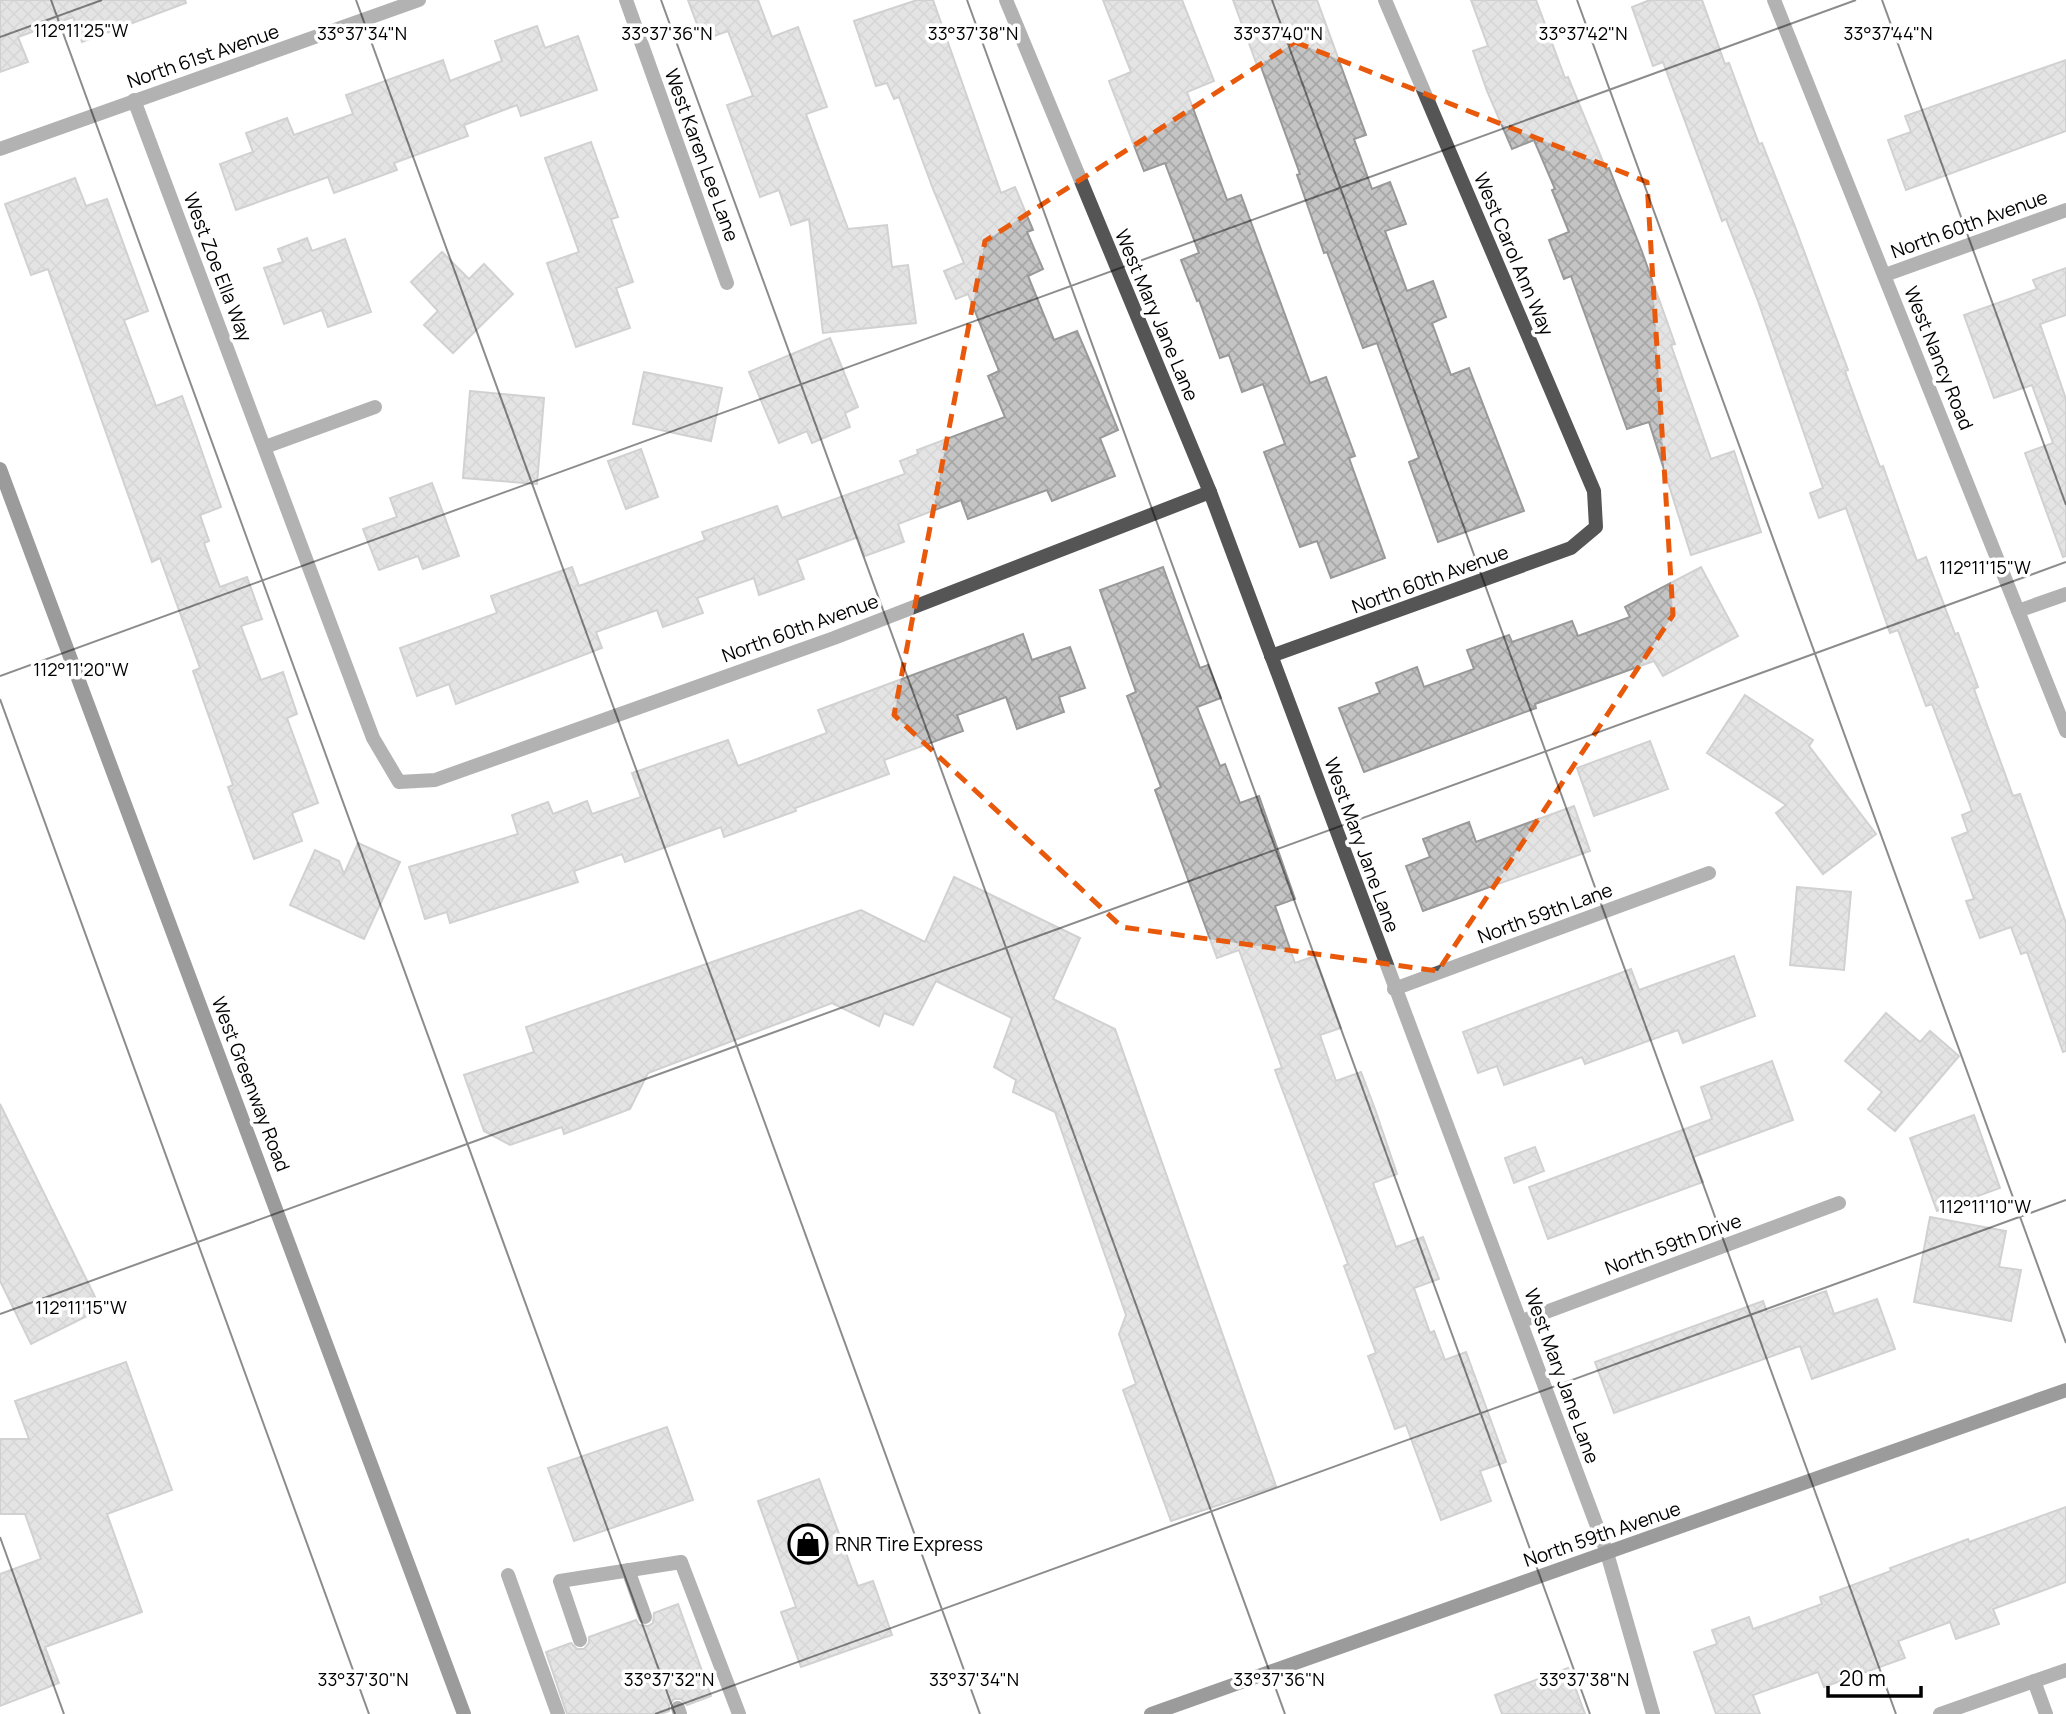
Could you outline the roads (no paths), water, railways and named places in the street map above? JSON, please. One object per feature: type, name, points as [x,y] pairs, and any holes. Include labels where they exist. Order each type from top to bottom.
[{"type":"main road","name":"West Greenway Road","points":[[0,469],[464,1714]]},
{"type":"main road","name":"North 59th Avenue","points":[[1151,1714],[2066,1390]]},
{"type":"street","name":"North 61st Avenue","points":[[0,149],[419,0]]},
{"type":"street","name":"West Karen Lee Lane","points":[[626,0],[727,283]]},
{"type":"street","name":"West Mary Jane Lane","points":[[1006,0],[1210,492],[1522,1321],[1606,1553],[1653,1714]]},
{"type":"street","name":"West Carol Ann Way","points":[[1385,0],[1594,491],[1596,527]]},
{"type":"street","name":"West Nancy Road","points":[[1774,0],[2066,731]]},
{"type":"street","name":"West Zoe Ella Way","points":[[134,100],[373,737],[399,782]]},
{"type":"street","name":"North 60th Avenue","points":[[1885,275],[2066,210]]},
{"type":"street","points":[[265,447],[375,407]]},
{"type":"street","name":"North 60th Avenue","points":[[399,782],[435,780],[834,638],[1210,492]]},
{"type":"street","name":"North 60th Avenue","points":[[1271,656],[1571,548],[1596,527]]},
{"type":"street","points":[[2018,611],[2066,594]]},
{"type":"street","name":"North 59th Lane","points":[[1395,989],[1709,873]]},
{"type":"street","name":"North 59th Drive","points":[[1522,1321],[1839,1203]]},
{"type":"street","points":[[580,1640],[560,1581],[681,1562],[739,1714]]},
{"type":"street","points":[[628,1570],[645,1616]]},
{"type":"street","points":[[508,1575],[558,1714]]},
{"type":"street","points":[[1940,1714],[2066,1670]]},
{"type":"street","points":[[2034,1681],[2046,1714]]},
{"type":"place","name":"RNR Tire Express","points":[[808,1544]]}]
